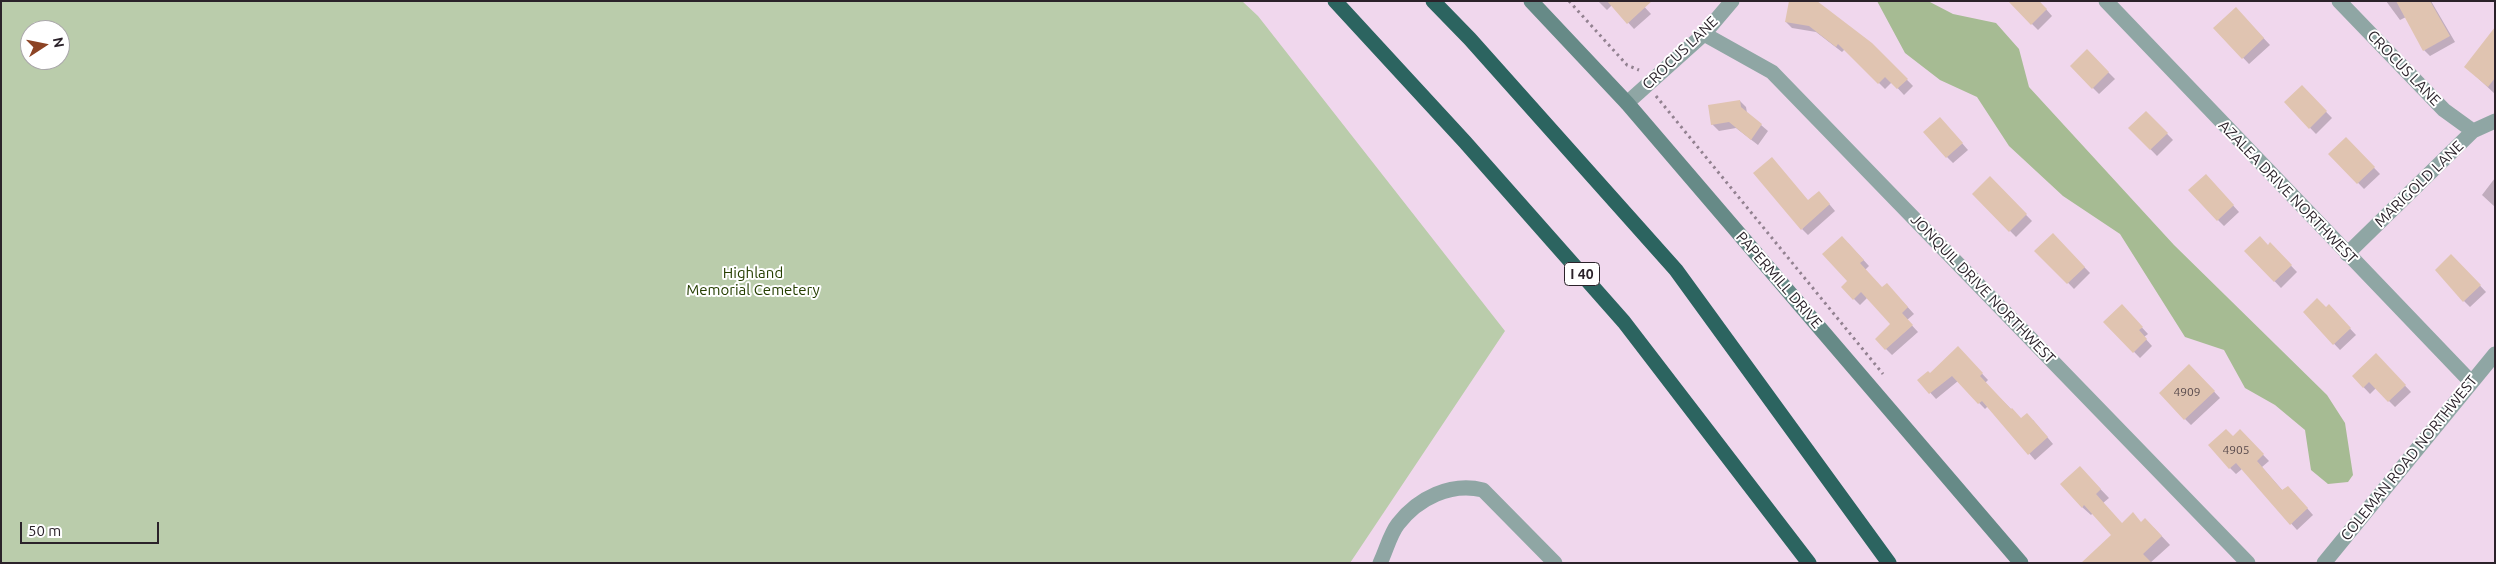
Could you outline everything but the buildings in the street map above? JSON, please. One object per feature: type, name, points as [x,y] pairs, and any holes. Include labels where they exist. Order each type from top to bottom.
[{"type":"highway","name":"I 40","points":[[1335,1],[1465,142],[1624,322],[1809,563]]},
{"type":"highway","points":[[1432,1],[1470,39],[1676,270],[1889,563]]},
{"type":"main road","name":"PAPERMILL DRIVE","points":[[1531,1],[1627,103],[2021,563]]},
{"type":"street","name":"CROCUS LANE","points":[[1627,103],[1704,34],[1732,1]]},
{"type":"street","name":"AZALEA DRIVE NORTHWEST","points":[[2106,1],[2471,382]]},
{"type":"street","name":"CROCUS LANE","points":[[2339,1],[2444,110],[2473,131]]},
{"type":"street","name":"JONQUIL DRIVE NORTHWEST","points":[[1704,34],[1772,72],[2248,563]]},
{"type":"street","name":"MARIGOLD LANE","points":[[2347,254],[2473,131],[2495,121]]},
{"type":"street","name":"COLEMAN ROAD NORTHWEST","points":[[2324,563],[2495,354]]},
{"type":"street","points":[[1380,563],[1397,525],[1422,501],[1449,489],[1471,487],[1483,490],[1555,563]]},
{"type":"path","points":[[1569,1],[1626,65],[1638,68],[1662,104],[1888,379]]},
{"type":"green space","name":"Highland Memorial Cemetery","points":[[1,1],[1242,1],[1258,16],[1505,331],[1350,563],[1,563]]},
{"type":"green space","points":[[1877,1],[1928,1],[1953,14],[1996,23],[2019,49],[2029,87],[2174,245],[2327,395],[2345,423],[2353,475],[2348,482],[2328,484],[2311,470],[2305,430],[2275,405],[2245,388],[2224,350],[2185,337],[2120,234],[2063,196],[2009,146],[1977,97],[1940,80],[1905,53]]}]
